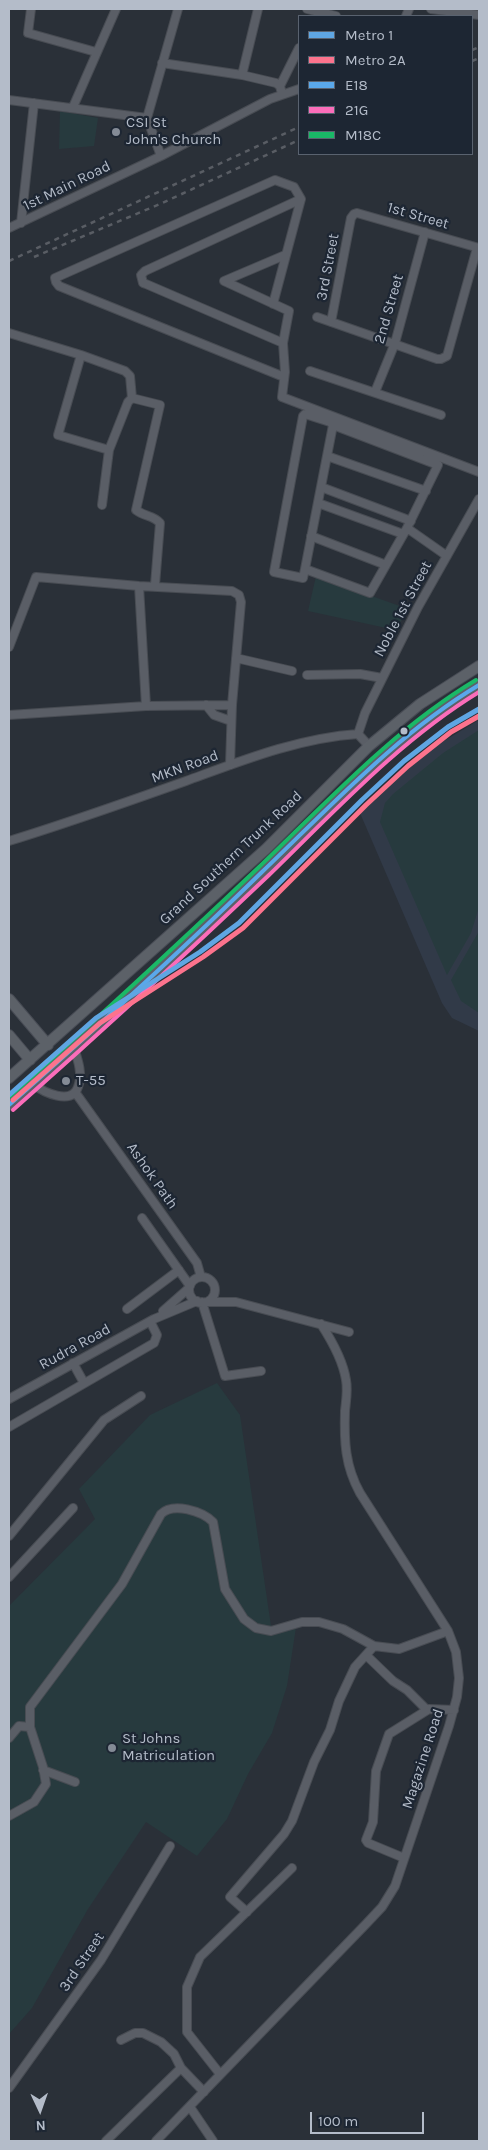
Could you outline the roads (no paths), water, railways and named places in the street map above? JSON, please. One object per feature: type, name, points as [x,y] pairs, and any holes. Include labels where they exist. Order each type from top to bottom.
[{"type":"main road","name":"Grand Southern Trunk Road","points":[[9,1078],[266,849],[369,746],[438,692],[479,666]]},
{"type":"main road","name":"Grand Southern Trunk Road","points":[[9,1104],[74,1048],[250,884],[381,758],[449,703],[479,685]]},
{"type":"main road","points":[[438,692],[449,703]]},
{"type":"main road","points":[[369,746],[381,758]]},
{"type":"main road","points":[[9,999],[48,1045]]},
{"type":"main road","points":[[9,1035],[30,1060]]},
{"type":"street","points":[[32,9],[28,33],[96,52]]},
{"type":"street","points":[[73,107],[116,9]]},
{"type":"street","points":[[161,156],[147,118],[178,9]]},
{"type":"street","points":[[242,74],[258,9]]},
{"type":"street","points":[[306,9],[330,15]]},
{"type":"street","points":[[431,9],[479,15]]},
{"type":"street","points":[[282,94],[280,86],[298,50]]},
{"type":"street","points":[[162,63],[242,74],[280,86]]},
{"type":"street","name":"1st Main Road","points":[[9,228],[161,156],[270,99],[298,89]]},
{"type":"street","points":[[9,100],[147,118]]},
{"type":"street","points":[[21,223],[34,103]]},
{"type":"street","points":[[273,304],[301,199],[294,187],[275,180],[55,278],[59,286],[284,377]]},
{"type":"street","points":[[283,343],[143,283],[141,275],[145,271],[301,199]]},
{"type":"street","name":"1st Street","points":[[352,218],[352,215],[357,213],[478,248]]},
{"type":"street","name":"3rd Street","points":[[331,322],[352,218]]},
{"type":"street","name":"2nd Street","points":[[375,392],[394,343],[425,232]]},
{"type":"street","points":[[316,317],[438,359],[447,356],[478,248]]},
{"type":"street","points":[[285,255],[224,281],[289,312],[283,343],[284,377],[281,395],[284,399],[479,472]]},
{"type":"street","points":[[9,334],[81,355],[125,371],[130,376],[132,398],[128,402],[109,450],[102,504]]},
{"type":"street","points":[[81,355],[58,434],[109,450]]},
{"type":"street","points":[[310,371],[441,415]]},
{"type":"street","points":[[132,398],[160,405],[136,510],[141,514],[154,516],[160,523],[155,585]]},
{"type":"street","points":[[305,569],[370,593],[426,492],[438,464],[305,414],[303,416],[274,572],[303,578],[333,425]]},
{"type":"street","points":[[327,456],[426,492]]},
{"type":"street","points":[[321,487],[407,528],[447,556]]},
{"type":"street","name":"Noble 1st Street","points":[[358,734],[365,713],[418,607],[479,499]]},
{"type":"street","points":[[318,503],[407,528]]},
{"type":"street","points":[[311,536],[386,565]]},
{"type":"street","points":[[9,647],[36,577],[139,586],[155,585],[232,591],[239,595],[241,602],[232,705],[230,765]]},
{"type":"street","points":[[139,586],[146,706]]},
{"type":"street","points":[[236,658],[292,671]]},
{"type":"street","points":[[307,675],[360,674],[382,678]]},
{"type":"street","points":[[206,705],[214,715],[231,721]]},
{"type":"street","points":[[9,715],[146,706],[232,705]]},
{"type":"street","points":[[358,734],[369,746]]},
{"type":"street","name":"MKN Road","points":[[9,841],[112,808],[230,765],[306,742],[339,735],[358,734]]},
{"type":"street","points":[[33,1084],[47,1093],[58,1096],[69,1095],[75,1092],[79,1087],[80,1073],[74,1048]]},
{"type":"street","name":"Ashok Path","points":[[75,1092],[198,1265],[201,1277]]},
{"type":"street","points":[[142,1218],[190,1287]]},
{"type":"street","points":[[127,1309],[179,1270]]},
{"type":"street","points":[[236,1302],[202,1302],[190,1294],[190,1287],[195,1279],[201,1277],[211,1281],[214,1288],[222,1295],[236,1302],[349,1332]]},
{"type":"street","name":"Rudra Road","points":[[152,1320],[190,1287]]},
{"type":"street","points":[[202,1302],[213,1295],[214,1288]]},
{"type":"street","points":[[202,1302],[225,1376],[261,1371]]},
{"type":"street","name":"Rudra Road","points":[[9,1399],[152,1320],[202,1302]]},
{"type":"street","points":[[9,1427],[154,1343],[157,1335],[152,1320]]},
{"type":"street","name":"Magazine Road","points":[[156,2141],[376,1914],[391,1894],[454,1710],[459,1686],[456,1652],[448,1632],[353,1479],[345,1448],[347,1390],[345,1375],[332,1341],[321,1324]]},
{"type":"street","points":[[74,1363],[84,1383]]},
{"type":"street","points":[[9,1536],[104,1420],[141,1396]]},
{"type":"street","points":[[9,1577],[73,1508]]},
{"type":"street","points":[[9,1816],[34,1802],[46,1784],[30,1727],[30,1707],[122,1584],[161,1514],[168,1510],[188,1510],[207,1516],[214,1522],[225,1589],[244,1619],[256,1628],[271,1631],[302,1622],[319,1622],[343,1629],[374,1646],[399,1649],[448,1632]]},
{"type":"street","points":[[247,1912],[230,1898],[284,1834],[292,1821],[314,1762],[330,1730],[339,1701],[355,1667],[374,1646]]},
{"type":"street","points":[[366,1655],[393,1681],[407,1690],[426,1710]]},
{"type":"street","points":[[404,1858],[368,1843],[366,1840],[373,1822],[376,1771],[389,1734],[426,1710],[454,1710]]},
{"type":"street","points":[[9,1738],[19,1726],[30,1727]]},
{"type":"street","points":[[43,1770],[75,1782]]},
{"type":"street","name":"3rd Street","points":[[9,2088],[101,1960],[170,1846]]},
{"type":"street","points":[[220,2074],[186,2032],[187,1987],[200,1957],[292,1868]]},
{"type":"street","points":[[121,2040],[135,2032],[148,2034],[161,2042],[174,2054],[181,2068],[204,2092]]},
{"type":"street","points":[[109,2140],[181,2068]]},
{"type":"street","points":[[190,2107],[213,2141]]},
{"type":"railway","points":[[473,50],[479,47]]},
{"type":"railway","points":[[473,61],[479,58]]},
{"type":"railway","points":[[9,261],[298,127]]},
{"type":"railway","points":[[34,257],[160,204],[298,140]]},
{"type":"metro line","name":"1","points":[[9,1095],[96,1018],[200,952],[239,923],[362,800],[404,761],[448,727],[479,709]]},
{"type":"metro line","name":"2A","points":[[13,1100],[100,1023],[203,957],[243,928],[366,805],[408,766],[451,732],[479,716]]},
{"type":"place","name":"CSI St John's Church","points":[[116,132]]},
{"type":"place","name":"T-55","points":[[66,1081]]},
{"type":"place","name":"St Johns Matriculation","points":[[112,1748]]}]
